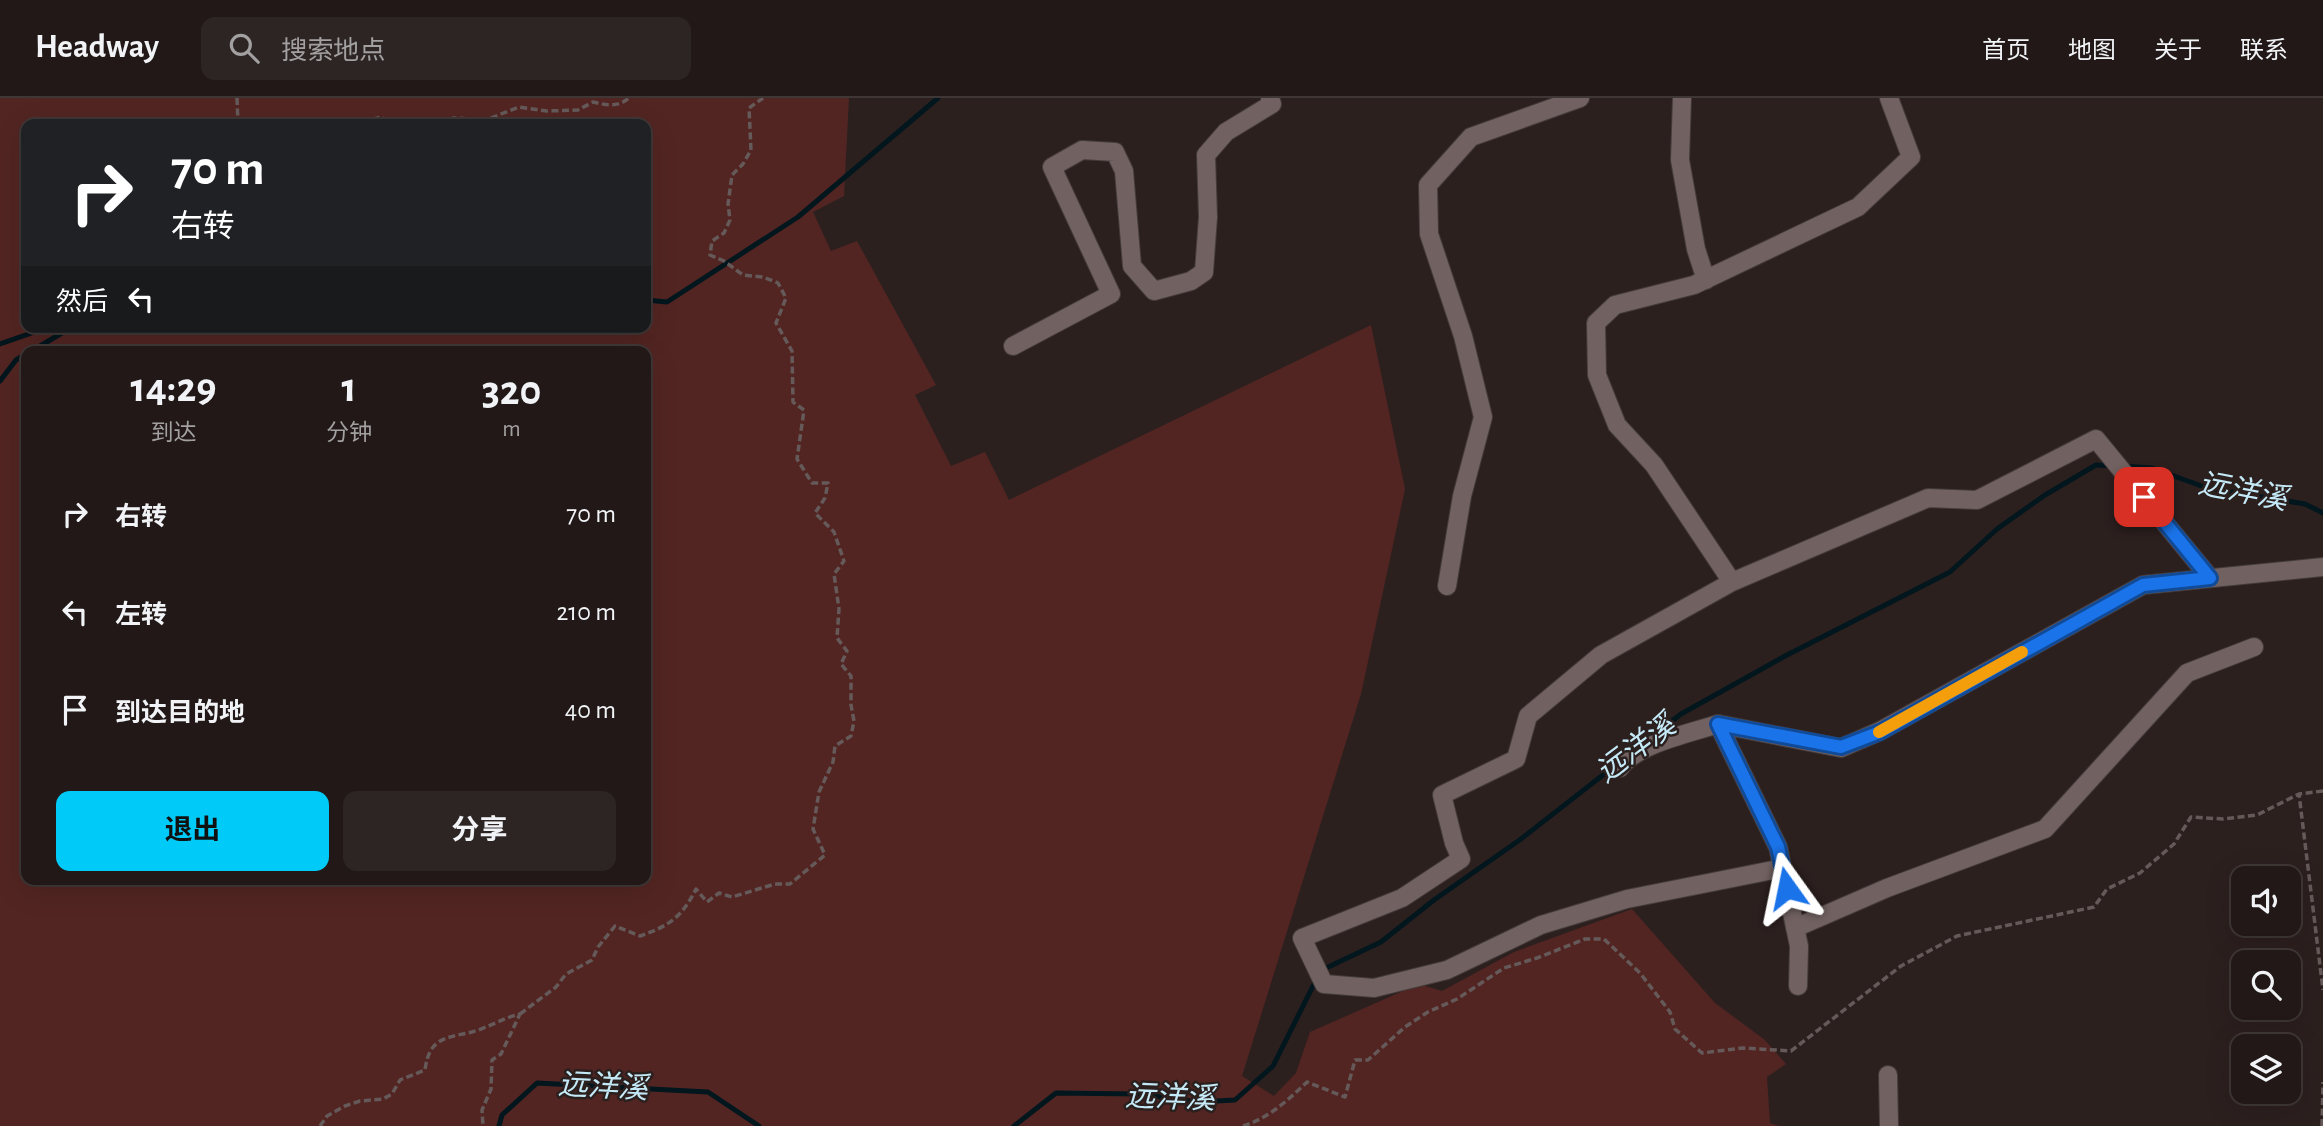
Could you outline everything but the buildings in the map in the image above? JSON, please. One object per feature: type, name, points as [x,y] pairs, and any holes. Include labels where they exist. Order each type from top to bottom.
[{"type":"street","points":[[1013,346],[1111,294],[1052,167],[1082,150],[1115,152],[1124,171],[1132,266],[1154,291],[1191,281],[1205,272],[1208,217],[1206,155],[1226,132],[1272,104],[1270,98]]},
{"type":"street","points":[[1447,586],[1462,496],[1483,417],[1463,336],[1429,234],[1428,186],[1471,137],[1580,98]]},
{"type":"street","points":[[1682,98],[1680,160],[1696,249],[1706,279]]},
{"type":"street","points":[[1732,582],[1654,465],[1617,425],[1597,375],[1596,323],[1615,305],[1694,285],[1858,207],[1911,157],[1889,98]]},
{"type":"street","points":[[1783,868],[1627,899],[1541,925],[1447,971],[1374,988],[1324,984],[1303,938],[1402,898],[1461,859],[1454,843],[1442,795],[1516,760],[1528,716],[1601,655],[1732,582],[1928,498],[1977,500],[2096,439],[2210,578]]},
{"type":"street","points":[[1620,768],[1648,747],[1718,724],[1841,747],[1880,732],[2143,585],[2323,567]]},
{"type":"street","points":[[1795,928],[1887,888],[2045,829],[2187,673],[2254,647]]},
{"type":"street","points":[[1718,724],[1778,847],[1799,946],[1798,986]]},
{"type":"street","points":[[1888,1075],[1889,1126]]},
{"type":"path","points":[[237,98],[238,119]]},
{"type":"path","points":[[488,119],[519,107],[547,111],[578,110],[593,102],[608,106],[621,104],[629,98]]},
{"type":"path","points":[[320,1126],[327,1116],[345,1106],[360,1101],[383,1099],[392,1094],[400,1080],[425,1070],[427,1054],[441,1040],[520,1014],[556,988],[566,974],[592,960],[598,947],[615,926],[640,936],[668,925],[681,913],[696,889],[707,902],[719,893],[732,897],[775,884],[790,884],[825,855],[813,828],[819,792],[833,762],[835,746],[851,736],[854,721],[850,705],[851,676],[841,664],[847,651],[836,638],[839,609],[834,574],[844,561],[834,531],[815,513],[825,498],[828,484],[813,483],[797,459],[804,410],[793,402],[792,351],[776,323],[786,298],[778,283],[763,277],[743,275],[724,261],[710,255],[712,241],[723,233],[730,220],[728,204],[732,175],[743,164],[751,150],[748,108],[764,98]]},
{"type":"path","points":[[450,119],[470,119]]},
{"type":"path","points":[[1243,1126],[1278,1109],[1307,1082],[1345,1097],[1355,1060],[1368,1060],[1405,1027],[1428,1012],[1457,999],[1504,968],[1585,939],[1604,939],[1631,964],[1670,1012],[1675,1029],[1702,1053],[1743,1048],[1791,1051],[1901,966],[1957,936],[2094,907],[2107,888],[2140,873],[2174,844],[2191,817],[2223,819],[2257,815],[2299,794],[2323,791]]},
{"type":"path","points":[[2299,794],[2323,989]]},
{"type":"path","points":[[483,1126],[482,1110],[491,1089],[492,1060],[501,1054],[520,1014]]},
{"type":"path","points":[[2322,1126],[2323,1082]]},
{"type":"shaded area","points":[[0,98],[849,98],[844,196],[813,212],[831,251],[857,241],[936,385],[915,395],[951,466],[985,452],[1009,500],[1371,325],[1405,489],[1361,694],[1242,1076],[1274,1096],[1296,1073],[1310,1032],[1419,984],[1442,991],[1514,952],[1632,909],[1715,1003],[1765,1040],[1786,1064],[1767,1077],[1770,1123],[1779,1126],[0,1126]]},
{"type":"waterway","points":[[651,300],[667,302],[798,217],[938,98]]},
{"type":"waterway","points":[[0,344],[32,333]]},
{"type":"waterway","points":[[40,346],[62,333]]},
{"type":"waterway","points":[[0,381],[21,357]]},
{"type":"waterway","name":"远洋溪","points":[[1649,739],[1681,714],[1785,656],[1950,572],[1997,529],[2045,495],[2096,465],[2113,466]]},
{"type":"waterway","name":"远洋溪","points":[[2123,466],[2152,468],[2207,488],[2305,504],[2323,513]]},
{"type":"waterway","name":"远洋溪","points":[[1322,970],[1381,942],[1617,764]]},
{"type":"waterway","name":"远洋溪","points":[[1014,1126],[1056,1093],[1139,1094],[1197,1102],[1235,1100],[1273,1066],[1317,978]]},
{"type":"waterway","name":"远洋溪","points":[[499,1126],[502,1115],[537,1083],[708,1092],[759,1126]]},
{"type":"slow traffic","points":[[1879,732],[2022,652]]},
{"type":"route","points":[[1787,888],[1778,847],[1718,724],[1841,747],[1880,732],[2143,585],[2210,578],[2144,497]]}]
